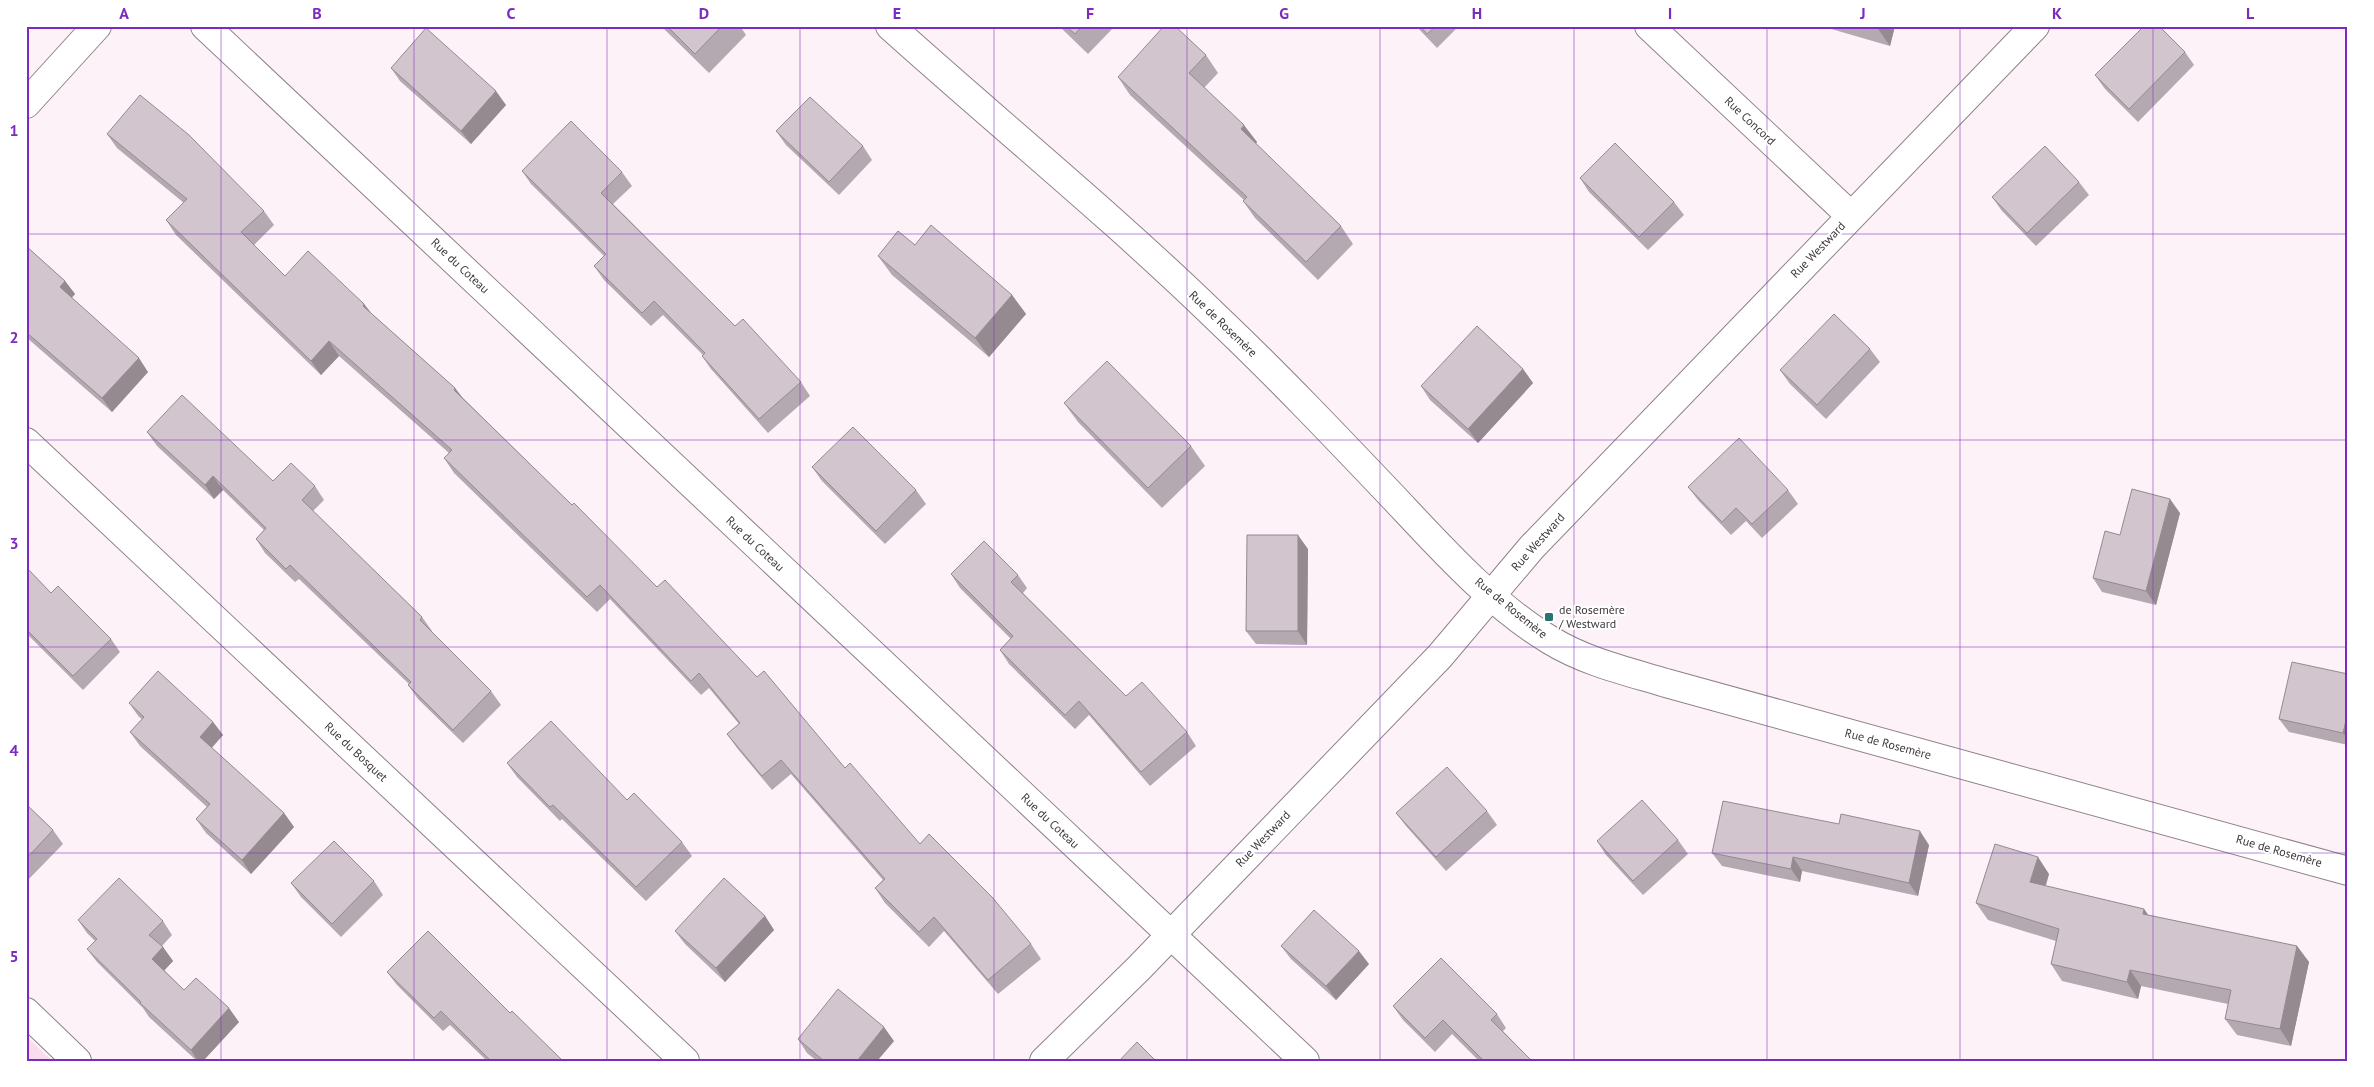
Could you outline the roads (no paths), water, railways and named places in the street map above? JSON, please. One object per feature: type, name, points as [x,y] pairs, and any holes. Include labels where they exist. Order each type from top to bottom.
[{"type":"street","points":[[26,104],[98,26]]},
{"type":"street","name":"Rue du Coteau","points":[[205,26],[1305,1061]]},
{"type":"street","name":"Rue de Rosemère","points":[[890,26],[1110,219],[1216,316],[1455,562],[1522,621],[1549,640],[1602,664],[2348,871]]},
{"type":"street","name":"Rue Concord","points":[[1649,26],[1851,216]]},
{"type":"street","name":"Rue Westward","points":[[1044,1061],[1170,935],[1440,656],[1532,547],[1604,470],[2035,26]]},
{"type":"street","name":"Rue du Bosquet","points":[[26,442],[685,1061]]},
{"type":"street","points":[[26,1012],[77,1061]]},
{"type":"place","name":"de Rosemère / Westward","points":[[1549,617]]}]
